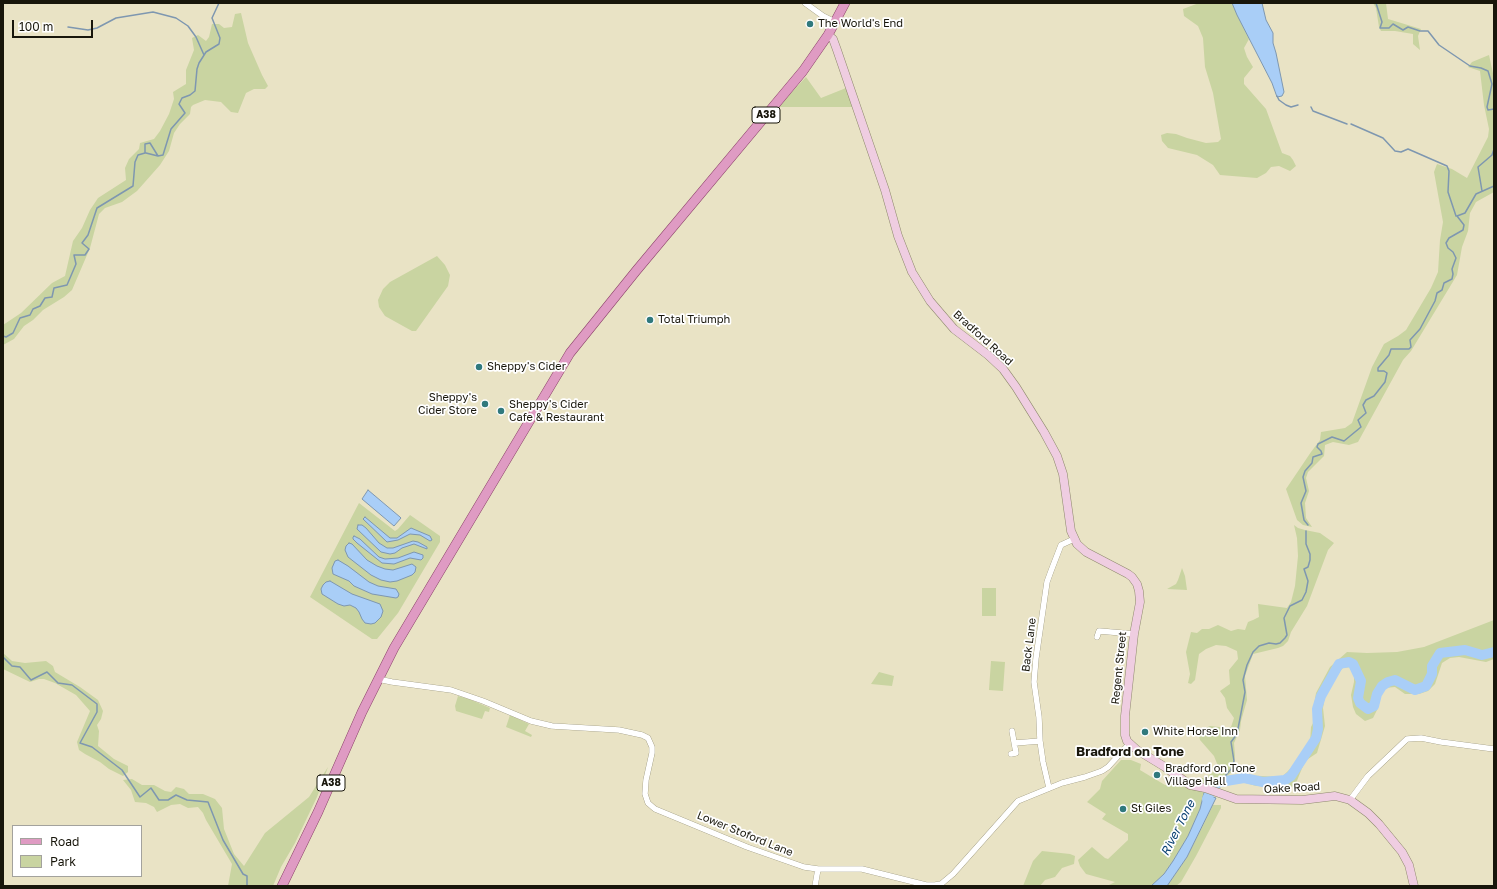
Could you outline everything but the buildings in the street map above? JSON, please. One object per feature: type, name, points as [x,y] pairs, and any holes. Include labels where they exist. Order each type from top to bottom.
[{"type":"main road","name":"A38","points":[[282,886],[318,812],[378,679],[394,648],[439,570],[570,353],[636,271],[803,71],[828,35],[845,3]]},
{"type":"street","points":[[804,3],[835,22]]},
{"type":"street","name":"Bradford Road","points":[[828,35],[833,39],[838,50],[898,236],[912,272],[930,301],[954,329],[1003,369],[1044,432],[1057,456],[1063,474],[1069,520],[1074,539]]},
{"type":"street","name":"Regent Street","points":[[1074,539],[1081,549],[1121,570],[1132,578],[1140,591],[1140,602],[1134,634],[1124,730],[1124,735],[1129,744]]},
{"type":"street","name":"Back Lane","points":[[1049,788],[1040,741],[1040,716],[1034,677],[1047,582],[1057,552],[1061,545],[1074,539]]},
{"type":"street","points":[[1097,637],[1099,631],[1134,634]]},
{"type":"street","name":"Lower Stoford Lane","points":[[378,679],[451,690],[483,701],[531,721],[552,726],[619,730],[642,735],[648,738],[652,747],[651,762],[645,789],[646,798],[652,806],[662,812],[780,859],[804,867],[818,869],[862,869],[935,886],[941,884],[953,874],[1018,801],[1062,783],[1085,778],[1102,771],[1129,744]]},
{"type":"street","points":[[1011,754],[1016,753],[1012,731]]},
{"type":"street","points":[[1350,800],[1368,776],[1407,740],[1421,738],[1494,749]]},
{"type":"street","points":[[1015,743],[1040,741]]},
{"type":"street","name":"Oake Road","points":[[1129,744],[1190,785],[1205,788],[1236,799],[1302,800],[1335,796],[1350,800],[1368,813],[1402,852],[1409,865],[1414,886]]},
{"type":"street","points":[[815,886],[818,869]]},
{"type":"green space","points":[[1199,3],[1232,3],[1249,39],[1244,48],[1253,67],[1244,78],[1244,84],[1266,109],[1282,153],[1290,156],[1293,160],[1296,166],[1290,171],[1279,166],[1271,167],[1266,173],[1257,178],[1220,175],[1213,165],[1197,155],[1168,148],[1162,141],[1161,135],[1167,133],[1176,134],[1206,143],[1218,142],[1221,139],[1213,93],[1205,67],[1203,38],[1198,26],[1184,16],[1183,9]]},
{"type":"green space","points":[[1373,3],[1386,3],[1388,19],[1421,29],[1418,36],[1420,50],[1413,44],[1413,34],[1395,31],[1381,31],[1376,8]]},
{"type":"green space","points":[[241,13],[248,43],[268,86],[265,89],[254,89],[246,93],[238,113],[231,112],[221,102],[205,100],[193,105],[191,107],[190,114],[180,124],[174,133],[169,151],[160,165],[137,191],[122,202],[105,208],[99,214],[90,248],[72,290],[64,297],[43,310],[33,320],[24,326],[14,339],[3,345],[3,325],[21,313],[52,283],[65,276],[73,241],[82,228],[90,210],[98,198],[126,180],[125,168],[129,159],[139,149],[140,143],[154,139],[160,131],[169,114],[174,99],[173,92],[186,84],[186,70],[194,50],[192,38],[198,35],[206,41],[209,37],[212,24],[219,24],[224,28],[232,27],[235,14]]},
{"type":"green space","points":[[1489,55],[1494,78],[1494,192],[1476,202],[1470,213],[1468,231],[1462,247],[1457,275],[1411,351],[1403,360],[1358,442],[1349,445],[1333,442],[1325,445],[1324,456],[1308,472],[1306,478],[1309,491],[1305,503],[1306,518],[1312,527],[1303,525],[1297,520],[1286,489],[1320,440],[1321,432],[1345,428],[1352,423],[1372,367],[1384,344],[1406,330],[1431,288],[1438,272],[1443,222],[1434,172],[1437,164],[1452,169],[1467,178],[1488,137],[1489,129],[1484,105],[1480,71],[1468,67],[1472,62]]},
{"type":"green space","points":[[806,77],[821,98],[846,88],[853,107],[778,107]]},
{"type":"green space","points":[[437,256],[445,265],[450,275],[448,286],[416,331],[412,331],[385,316],[379,307],[378,300],[383,289],[390,282]]},
{"type":"green space","points":[[359,503],[395,531],[410,515],[440,536],[440,542],[398,613],[377,639],[372,639],[310,597]]},
{"type":"green space","points":[[1294,525],[1298,528],[1320,533],[1334,543],[1328,550],[1307,606],[1291,632],[1288,641],[1283,646],[1278,648],[1253,654],[1245,676],[1247,700],[1240,730],[1234,743],[1235,756],[1233,771],[1227,776],[1241,775],[1282,777],[1299,760],[1310,743],[1311,727],[1314,721],[1316,693],[1330,667],[1347,652],[1397,652],[1424,647],[1494,620],[1494,659],[1486,662],[1459,657],[1450,658],[1442,663],[1435,684],[1428,691],[1419,694],[1405,694],[1395,687],[1385,688],[1380,696],[1378,708],[1373,718],[1365,721],[1356,714],[1353,707],[1351,695],[1354,682],[1354,671],[1351,667],[1343,668],[1325,695],[1323,708],[1325,726],[1317,753],[1305,761],[1296,783],[1292,787],[1256,786],[1235,782],[1224,784],[1218,790],[1198,784],[1200,778],[1205,778],[1218,766],[1214,756],[1200,740],[1198,732],[1210,726],[1231,727],[1234,718],[1227,708],[1225,698],[1220,691],[1230,684],[1229,670],[1238,659],[1237,651],[1226,646],[1216,645],[1206,649],[1199,654],[1195,680],[1191,684],[1188,683],[1190,674],[1186,652],[1191,632],[1197,633],[1202,629],[1209,629],[1218,625],[1231,631],[1238,629],[1245,630],[1248,622],[1259,617],[1258,604],[1287,608],[1291,602],[1295,586],[1298,556],[1297,538]]},
{"type":"green space","points":[[1182,568],[1187,590],[1167,589],[1176,584]]},
{"type":"green space","points":[[982,588],[996,588],[996,616],[982,616]]},
{"type":"green space","points":[[3,653],[12,661],[25,663],[46,661],[53,666],[55,672],[98,700],[103,711],[101,719],[97,725],[99,731],[98,746],[114,759],[128,766],[128,772],[123,776],[79,750],[77,742],[90,711],[76,695],[55,683],[44,679],[30,682],[3,669]]},
{"type":"green space","points":[[991,661],[1005,662],[1003,691],[989,690]]},
{"type":"green space","points":[[879,672],[894,676],[892,686],[871,684]]},
{"type":"green space","points":[[458,696],[490,708],[489,712],[485,711],[482,719],[456,711],[455,706]]},
{"type":"green space","points":[[510,715],[529,724],[525,731],[532,735],[531,737],[506,727]]},
{"type":"green space","points":[[1121,760],[1131,760],[1141,764],[1140,770],[1165,785],[1170,785],[1178,779],[1204,793],[1200,809],[1188,836],[1164,874],[1151,886],[1107,886],[1115,882],[1086,874],[1080,866],[1078,860],[1092,847],[1108,859],[1128,840],[1128,834],[1102,819],[1106,814],[1087,802],[1100,789],[1102,781]]},
{"type":"green space","points":[[328,767],[317,797],[295,843],[281,867],[273,886],[228,886],[232,864],[203,813],[198,807],[188,808],[180,804],[171,805],[157,812],[154,807],[146,803],[135,802],[131,790],[123,780],[132,779],[142,785],[154,785],[165,791],[171,792],[176,787],[184,789],[189,794],[203,794],[215,799],[222,808],[224,829],[234,854],[244,866],[265,833],[309,797]]},
{"type":"green space","points":[[1213,805],[1221,805],[1221,808],[1196,856],[1181,882],[1176,886],[1167,886],[1187,857]]},
{"type":"green space","points":[[1042,851],[1070,854],[1075,856],[1074,864],[1062,868],[1055,877],[1045,880],[1040,886],[1023,886],[1033,861]]},
{"type":"water","points":[[1232,3],[1262,3],[1266,20],[1273,33],[1273,43],[1284,92],[1282,96],[1277,97],[1272,83]]},
{"type":"water","points":[[368,490],[401,518],[394,526],[362,499]]},
{"type":"water","points":[[365,517],[390,538],[397,538],[411,528],[430,536],[432,540],[430,541],[420,535],[410,534],[398,540],[387,542],[363,519]]},
{"type":"water","points":[[358,525],[362,525],[366,528],[379,543],[387,548],[393,548],[413,541],[427,547],[427,549],[414,544],[402,548],[395,553],[390,554],[381,552],[357,529]]},
{"type":"water","points":[[354,536],[360,539],[379,557],[385,559],[398,558],[414,552],[423,555],[423,558],[421,560],[410,558],[394,564],[382,563],[357,543],[353,539]]},
{"type":"water","points":[[349,543],[352,544],[367,560],[377,566],[393,570],[412,564],[416,567],[415,572],[412,575],[397,581],[390,582],[381,580],[371,575],[348,557],[345,550]]},
{"type":"water","points":[[338,560],[369,582],[378,586],[396,589],[399,594],[398,597],[396,598],[372,594],[333,574],[332,568],[335,561]]},
{"type":"water","points":[[330,581],[352,594],[380,604],[383,611],[381,617],[375,623],[365,623],[356,608],[350,605],[344,606],[338,604],[322,594],[321,589],[323,585]]},
{"type":"water","points":[[1204,793],[1216,798],[1187,857],[1167,886],[1151,886],[1164,874],[1188,836],[1200,809]]},
{"type":"waterway","points":[[3,336],[6,337],[13,333],[20,318],[30,315],[33,309],[40,306],[45,298],[52,297],[54,288],[67,285],[76,264],[74,255],[85,255],[89,249],[82,243],[88,235],[97,208],[133,186],[135,162],[138,155],[145,153],[145,144],[150,143],[158,156],[163,155],[171,129],[185,113],[179,104],[182,98],[195,91],[199,63],[206,52],[219,44],[220,38],[212,18],[219,3]]},
{"type":"waterway","points":[[1376,3],[1382,22],[1380,28],[1389,28],[1393,24],[1403,30],[1408,27],[1420,31],[1428,31],[1439,45],[1470,66],[1488,71],[1492,84],[1487,107],[1488,110],[1494,109]]},
{"type":"waterway","points":[[68,27],[88,30],[97,28],[116,18],[153,12],[176,18],[188,26],[196,37],[204,55]]},
{"type":"waterway","points":[[1277,96],[1279,100],[1286,105],[1291,107],[1298,105]]},
{"type":"waterway","points":[[1311,107],[1313,111],[1347,124]]},
{"type":"waterway","points":[[1351,124],[1383,138],[1395,151],[1401,152],[1408,149],[1447,166],[1449,171],[1448,192],[1456,216]]},
{"type":"waterway","points":[[1482,191],[1478,167],[1492,155],[1494,149]]},
{"type":"waterway","points":[[146,153],[158,156]]},
{"type":"waterway","points":[[1308,525],[1304,520],[1301,503],[1306,491],[1303,477],[1305,471],[1312,463],[1313,457],[1322,454],[1317,447],[1318,444],[1332,437],[1344,441],[1361,427],[1358,420],[1366,413],[1363,405],[1366,400],[1374,396],[1385,382],[1387,373],[1384,371],[1378,371],[1378,368],[1389,355],[1391,349],[1409,349],[1411,347],[1410,340],[1420,329],[1435,301],[1437,293],[1442,290],[1444,283],[1452,279],[1452,269],[1456,258],[1446,243],[1449,238],[1463,230],[1464,225],[1457,216],[1465,213],[1476,194],[1494,186]]},
{"type":"waterway","points":[[1220,782],[1232,768],[1234,761],[1231,742],[1237,734],[1245,692],[1243,680],[1247,665],[1253,652],[1259,646],[1269,643],[1280,643],[1285,638],[1287,635],[1284,618],[1290,606],[1302,600],[1306,592],[1308,581],[1304,569],[1308,567],[1310,560],[1310,554],[1306,544],[1306,531]]},
{"type":"waterway","name":"River Tone","points":[[1207,799],[1214,785],[1220,782],[1244,778],[1263,782],[1285,780],[1291,776],[1316,738],[1318,729],[1317,709],[1321,696],[1339,664],[1349,662],[1353,664],[1361,681],[1358,698],[1360,703],[1368,709],[1374,706],[1377,694],[1382,686],[1388,682],[1395,680],[1415,690],[1426,686],[1432,674],[1432,666],[1440,653],[1465,650],[1482,655],[1494,652]]},
{"type":"waterway","points":[[3,657],[12,666],[20,667],[31,680],[47,672],[58,683],[72,685],[97,704],[97,712],[80,743],[92,747],[122,770],[140,797],[151,788],[159,800],[168,800],[176,795],[187,800],[208,802],[223,840],[243,874],[247,876],[247,886]]},
{"type":"place","name":"The World's End","points":[[810,24]]},
{"type":"place","name":"Total Triumph","points":[[650,320]]},
{"type":"place","name":"Sheppy's Cider","points":[[479,367]]},
{"type":"place","name":"Sheppy's Cider Store","points":[[485,404]]},
{"type":"place","name":"Sheppy's Cider Cafe & Restaurant","points":[[501,411]]},
{"type":"place","name":"White Horse Inn","points":[[1145,732]]},
{"type":"place","name":"Bradford on Tone Village Hall","points":[[1157,775]]},
{"type":"place","name":"St Giles","points":[[1123,809]]},
{"type":"district","name":"Bradford on Tone","points":[[1130,752]]}]
